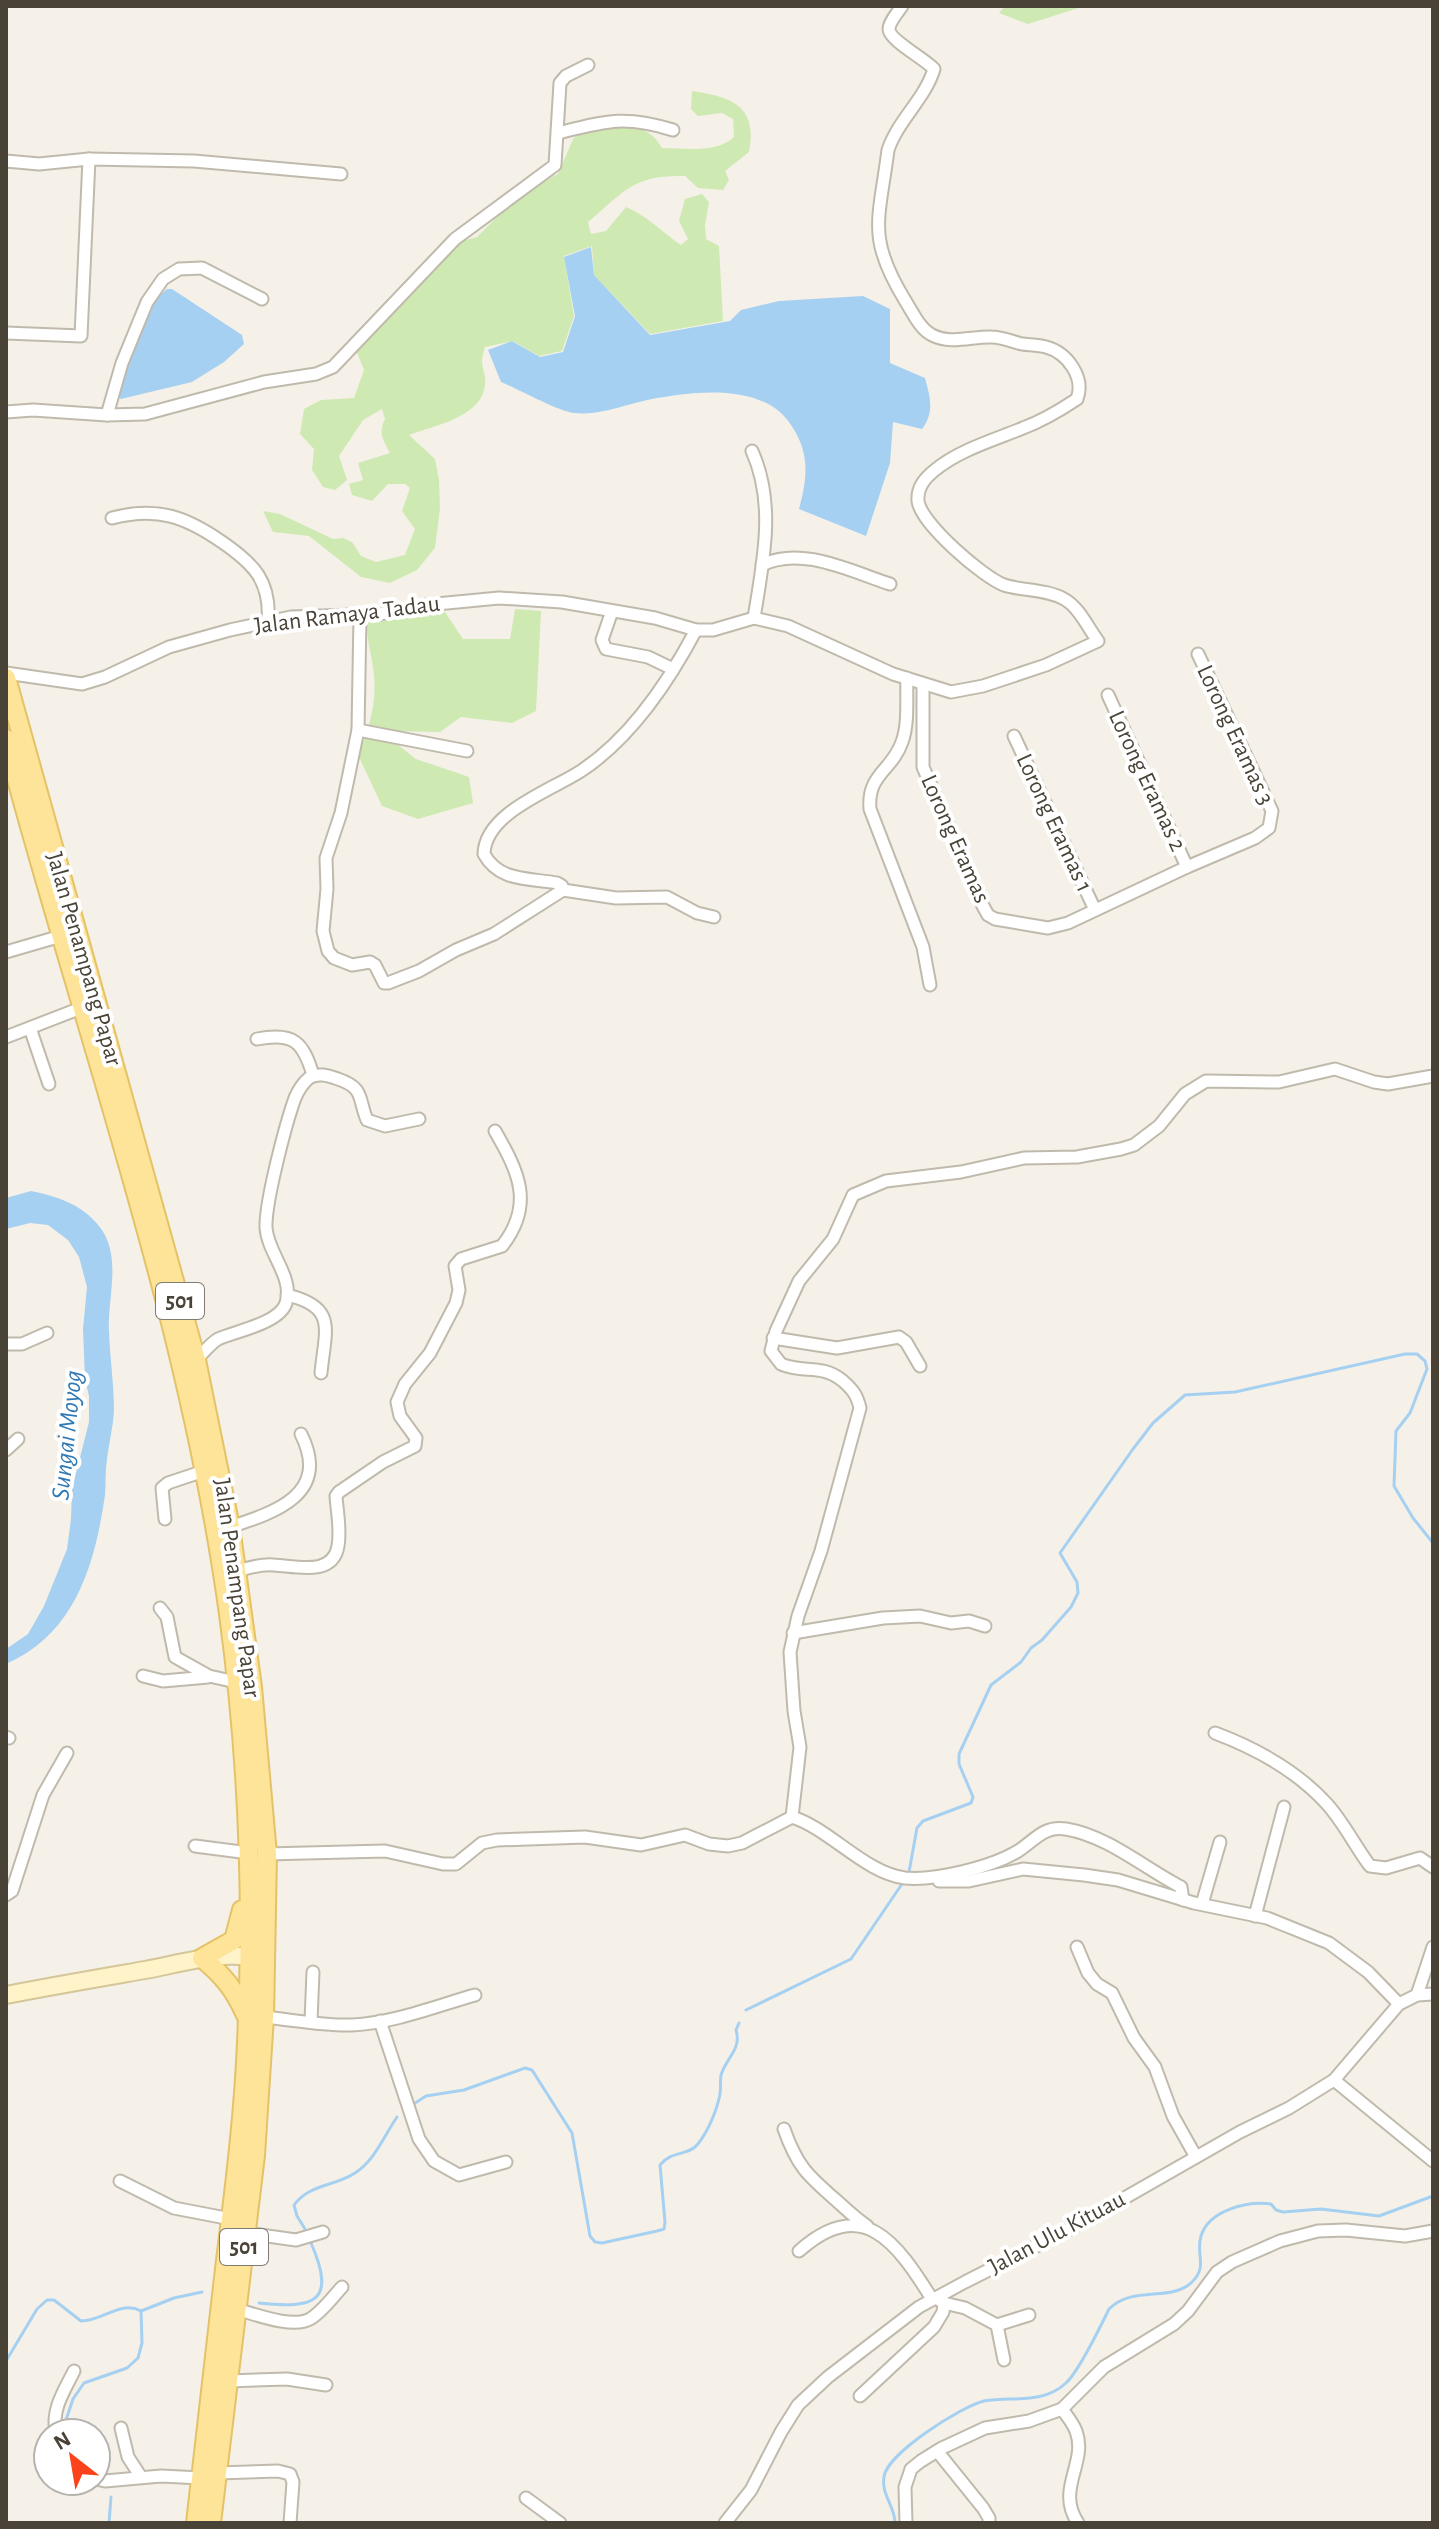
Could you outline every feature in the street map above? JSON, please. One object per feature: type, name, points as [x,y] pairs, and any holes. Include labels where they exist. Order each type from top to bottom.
[{"type":"main road","name":"Jalan Penampang Papar","points":[[6,676],[196,1360],[238,1571],[252,1687],[266,1969],[256,2018],[226,2265],[209,2476],[211,2523]]},
{"type":"main road","name":"Jalan Penampang Papar","points":[[6,739],[154,1254],[191,1405],[229,1616],[258,1853],[250,1898],[250,1957],[256,2018],[255,2155],[228,2381],[196,2523]]},
{"type":"main road","points":[[202,1958],[234,1940],[241,1914],[250,1898]]},
{"type":"main road","points":[[6,1995],[202,1958],[250,1957],[259,1960],[266,1969]]},
{"type":"main road","points":[[202,1958],[222,1975],[256,2018]]},
{"type":"main road","points":[[226,2265],[234,2265],[245,2241]]},
{"type":"street","points":[[714,917],[697,913],[667,897],[616,898],[563,890],[557,883],[515,878],[497,872],[484,854],[488,833],[509,814],[582,771],[605,752],[648,705],[696,630],[713,630],[754,618],[809,635],[907,678],[951,692],[983,686],[1046,665],[1098,641],[1068,602],[1047,593],[1001,584],[972,563],[939,533],[918,502],[921,483],[936,469],[992,439],[1052,415],[1077,399],[1080,389],[1071,365],[1049,348],[994,337],[952,340],[931,335],[920,324],[887,268],[877,228],[888,150],[892,138],[934,69],[889,33],[902,6]]},
{"type":"street","points":[[6,412],[145,414],[225,391],[316,374],[333,367],[455,239],[555,165],[560,83],[566,76],[588,65]]},
{"type":"street","points":[[558,133],[594,124],[630,120],[673,130]]},
{"type":"street","points":[[6,161],[39,164],[89,159],[194,161],[341,174]]},
{"type":"street","points":[[6,333],[81,336],[89,159]]},
{"type":"street","points":[[107,415],[122,363],[147,302],[163,279],[179,269],[202,268],[262,299]]},
{"type":"street","points":[[752,451],[766,505],[754,618]]},
{"type":"street","points":[[112,518],[134,512],[151,512],[212,533],[239,552],[261,577],[269,606],[268,622]]},
{"type":"street","points":[[762,565],[796,557],[890,584]]},
{"type":"street","name":"Jalan Ramaya Tadau","points":[[6,676],[82,684],[105,677],[169,647],[207,635],[291,617],[360,616],[499,598],[538,599],[612,611],[655,618],[696,630]]},
{"type":"street","points":[[612,611],[602,640],[603,647],[648,657],[673,669]]},
{"type":"street","points":[[360,616],[358,730],[341,813],[325,865],[324,940],[334,958],[352,965],[370,962],[375,965],[384,983],[396,982],[494,934],[563,890]]},
{"type":"street","name":"Lorong Eramas 3","points":[[1198,654],[1272,816]]},
{"type":"street","points":[[907,678],[904,739],[897,756],[876,778],[869,796],[870,809],[923,947],[930,985]]},
{"type":"street","name":"Lorong Eramas","points":[[923,684],[921,749],[925,777],[988,915],[1010,923],[1059,927],[1261,835],[1269,828],[1272,816]]},
{"type":"street","name":"Lorong Eramas 2","points":[[1108,695],[1187,867]]},
{"type":"street","points":[[358,730],[467,751]]},
{"type":"street","name":"Lorong Eramas 1","points":[[1014,736],[1095,910]]},
{"type":"street","points":[[6,952],[61,936]]},
{"type":"street","points":[[6,1037],[81,1008]]},
{"type":"street","points":[[30,1028],[49,1084]]},
{"type":"street","points":[[257,1039],[282,1038],[295,1042],[306,1052],[313,1075]]},
{"type":"street","points":[[792,1817],[800,1747],[790,1665],[793,1633],[825,1538],[860,1408],[853,1390],[828,1371],[781,1364],[771,1351],[773,1338],[799,1281],[833,1239],[850,1200],[866,1187],[886,1181],[961,1172],[1024,1158],[1077,1157],[1134,1145],[1159,1126],[1185,1094],[1206,1081],[1279,1082],[1335,1069],[1388,1084],[1433,1076]]},
{"type":"street","points":[[196,1360],[214,1341],[278,1315],[286,1304],[286,1281],[270,1245],[267,1218],[295,1099],[313,1075]]},
{"type":"street","points":[[313,1075],[337,1079],[357,1089],[365,1116],[373,1123],[385,1126],[419,1119]]},
{"type":"street","points":[[238,1571],[272,1564],[309,1569],[329,1560],[336,1553],[338,1545],[336,1496],[383,1462],[415,1446],[416,1438],[400,1416],[397,1402],[405,1384],[430,1353],[456,1303],[459,1290],[455,1266],[461,1259],[502,1246],[517,1218],[521,1199],[518,1176],[495,1131]]},
{"type":"street","points":[[287,1295],[310,1300],[322,1312],[326,1322],[321,1373]]},
{"type":"street","points":[[6,1344],[22,1344],[47,1333]]},
{"type":"street","points":[[773,1338],[837,1348],[899,1337],[906,1342],[920,1366]]},
{"type":"street","points":[[230,1527],[282,1508],[301,1491],[308,1479],[309,1456],[301,1434]]},
{"type":"street","points":[[6,1450],[18,1439]]},
{"type":"street","points":[[165,1519],[162,1488],[204,1471]]},
{"type":"street","points":[[160,1608],[167,1617],[175,1657],[209,1676],[236,1682]]},
{"type":"street","points":[[793,1633],[883,1618],[920,1616],[951,1623],[969,1621],[985,1626]]},
{"type":"street","points":[[143,1676],[163,1681],[209,1676]]},
{"type":"street","points":[[1215,1733],[1242,1742],[1303,1783],[1325,1802],[1370,1866],[1386,1868],[1420,1858],[1433,1867]]},
{"type":"street","points":[[6,1895],[12,1891],[43,1795],[67,1753]]},
{"type":"street","points":[[1255,1916],[1284,1807]]},
{"type":"street","points":[[195,1846],[258,1853],[385,1851],[456,1864],[482,1843],[497,1840],[585,1837],[641,1845],[685,1835],[709,1844],[728,1846],[742,1843],[792,1817]]},
{"type":"street","points":[[792,1817],[892,1874],[931,1881],[969,1881],[1023,1869],[1084,1875],[1118,1880],[1183,1900],[1255,1916],[1329,1943],[1368,1972],[1399,2004]]},
{"type":"street","points":[[919,1878],[955,1873],[1017,1851],[1052,1828],[1080,1833],[1136,1860],[1181,1887],[1183,1900]]},
{"type":"street","points":[[1202,1904],[1220,1842]]},
{"type":"street","points":[[1005,1872],[1017,1851]]},
{"type":"street","points":[[1077,1947],[1088,1973],[1097,1984],[1112,1993],[1134,2038],[1155,2067],[1166,2101],[1196,2157]]},
{"type":"street","points":[[1417,1995],[1433,1947]]},
{"type":"street","points":[[311,2021],[313,1972]]},
{"type":"street","name":"Jalan Ulu Kituau","points":[[725,2523],[751,2490],[798,2405],[828,2377],[937,2300],[1289,2108],[1334,2080],[1399,2004],[1417,1995],[1433,1994]]},
{"type":"street","points":[[256,2018],[333,2025],[380,2021],[475,1995]]},
{"type":"street","points":[[380,2021],[419,2139],[434,2161],[459,2175],[506,2162]]},
{"type":"street","points":[[1334,2080],[1433,2161]]},
{"type":"street","points":[[784,2129],[792,2153],[803,2171],[851,2216],[880,2234],[907,2261],[943,2312],[934,2327],[860,2396]]},
{"type":"street","points":[[120,2181],[174,2208],[231,2219]]},
{"type":"street","points":[[799,2251],[817,2235],[846,2225],[880,2234]]},
{"type":"street","points":[[906,2523],[904,2501],[911,2469],[937,2451],[985,2428],[1029,2421],[1062,2409],[1104,2367],[1174,2324],[1188,2311],[1217,2272],[1232,2262],[1280,2241],[1318,2231],[1346,2230],[1405,2236],[1433,2231]]},
{"type":"street","points":[[245,2241],[296,2240],[323,2232]]},
{"type":"street","points":[[236,2309],[285,2322],[307,2321],[342,2287]]},
{"type":"street","points":[[937,2300],[965,2308],[997,2325],[1029,2315]]},
{"type":"street","points":[[997,2325],[1004,2360]]},
{"type":"street","points":[[55,2417],[74,2371]]},
{"type":"street","points":[[228,2381],[287,2379],[326,2385]]},
{"type":"street","points":[[1062,2409],[1076,2429],[1077,2453],[1068,2499],[1069,2509],[1078,2523]]},
{"type":"street","points":[[121,2428],[128,2457],[141,2477]]},
{"type":"street","points":[[937,2451],[983,2508],[989,2523]]},
{"type":"street","points":[[112,2480],[278,2471],[290,2474],[293,2482],[290,2523]]},
{"type":"street","points":[[526,2498],[560,2523]]},
{"type":"green space","points":[[1005,6],[1085,6],[1028,24],[999,13]]},
{"type":"green space","points":[[692,91],[730,101],[745,114],[749,123],[749,152],[725,171],[729,180],[723,190],[698,188],[685,176],[653,178],[622,193],[588,222],[591,234],[606,231],[626,207],[681,245],[688,239],[679,221],[685,199],[702,194],[709,202],[706,239],[719,246],[723,321],[650,334],[594,275],[592,246],[564,256],[574,316],[562,351],[539,356],[513,341],[485,347],[482,364],[485,384],[476,405],[443,424],[409,435],[435,459],[439,480],[440,508],[435,548],[417,570],[390,583],[361,577],[309,536],[273,532],[263,511],[280,514],[333,539],[343,538],[352,542],[361,556],[376,562],[405,555],[415,529],[402,511],[410,488],[405,484],[388,484],[372,501],[352,495],[349,484],[363,480],[358,463],[390,453],[382,436],[385,419],[382,409],[363,420],[339,456],[347,480],[335,490],[323,487],[312,470],[314,449],[300,434],[304,409],[321,400],[354,398],[364,370],[356,350],[459,242],[477,237],[522,192],[558,174],[573,139],[580,131],[615,126],[636,128],[646,131],[662,148],[709,148],[734,137],[733,119],[722,113],[698,116],[691,109]]},
{"type":"green space","points":[[515,609],[541,611],[536,711],[512,723],[461,717],[440,732],[393,731],[393,741],[416,759],[469,777],[473,803],[418,819],[382,806],[358,755],[374,702],[368,617],[445,612],[463,639],[510,639]]},
{"type":"water","points":[[591,247],[594,275],[650,335],[730,321],[741,310],[779,301],[863,296],[890,309],[890,363],[925,378],[930,410],[922,429],[893,422],[890,463],[866,536],[799,509],[805,475],[801,443],[777,409],[761,401],[744,395],[707,392],[652,399],[594,413],[574,413],[501,382],[488,350],[512,341],[540,357],[563,352],[575,316],[564,257]]},
{"type":"water","points":[[167,289],[172,289],[242,335],[244,344],[224,362],[192,382],[121,399],[116,395],[141,323],[157,298]]},
{"type":"water","points":[[31,1191],[59,1198],[85,1212],[106,1238],[112,1264],[109,1332],[114,1411],[101,1521],[78,1594],[49,1635],[30,1651],[6,1664],[6,1649],[28,1634],[44,1606],[67,1549],[72,1489],[89,1422],[83,1329],[87,1287],[79,1257],[68,1240],[48,1225],[30,1223],[6,1229],[6,1198]]},
{"type":"waterway","points":[[909,1872],[917,1828],[923,1821],[971,1803],[973,1797],[959,1764],[959,1754],[991,1685],[1021,1662],[1031,1648],[1042,1640],[1071,1607],[1078,1593],[1077,1582],[1060,1553],[1153,1423],[1185,1395],[1235,1392],[1405,1354],[1417,1354],[1425,1361],[1427,1369],[1410,1413],[1396,1431],[1394,1486],[1433,1543]]},
{"type":"waterway","points":[[746,2010],[851,1959],[902,1884]]},
{"type":"waterway","points":[[412,2105],[426,2096],[464,2090],[525,2068],[532,2070],[572,2133],[590,2236],[595,2242],[602,2243],[657,2231],[664,2229],[665,2222],[660,2165],[670,2157],[689,2151],[705,2134],[719,2100],[723,2069],[737,2043],[739,2023]]},
{"type":"waterway","points":[[305,2229],[294,2205],[307,2193],[348,2177],[362,2168],[374,2155],[397,2117]]},
{"type":"waterway","points":[[895,2523],[884,2477],[897,2456],[926,2432],[973,2405],[984,2401],[1037,2397],[1057,2390],[1083,2359],[1109,2309],[1129,2297],[1173,2292],[1191,2283],[1199,2271],[1201,2236],[1205,2227],[1220,2214],[1240,2206],[1261,2203],[1271,2204],[1283,2212],[1321,2209],[1379,2216],[1433,2196]]},
{"type":"waterway","points":[[259,2303],[294,2304],[316,2297],[322,2278],[311,2243]]},
{"type":"waterway","points":[[141,2311],[174,2298],[202,2292]]},
{"type":"waterway","points":[[6,2361],[37,2309],[47,2300],[54,2300],[81,2321],[119,2309],[141,2311],[142,2343],[138,2358],[127,2368],[84,2383],[73,2399],[67,2417]]},
{"type":"waterway","points":[[109,2523],[111,2497]]},
{"type":"water label","name":"Sungai Moyog","points":[[67,1435]]}]
